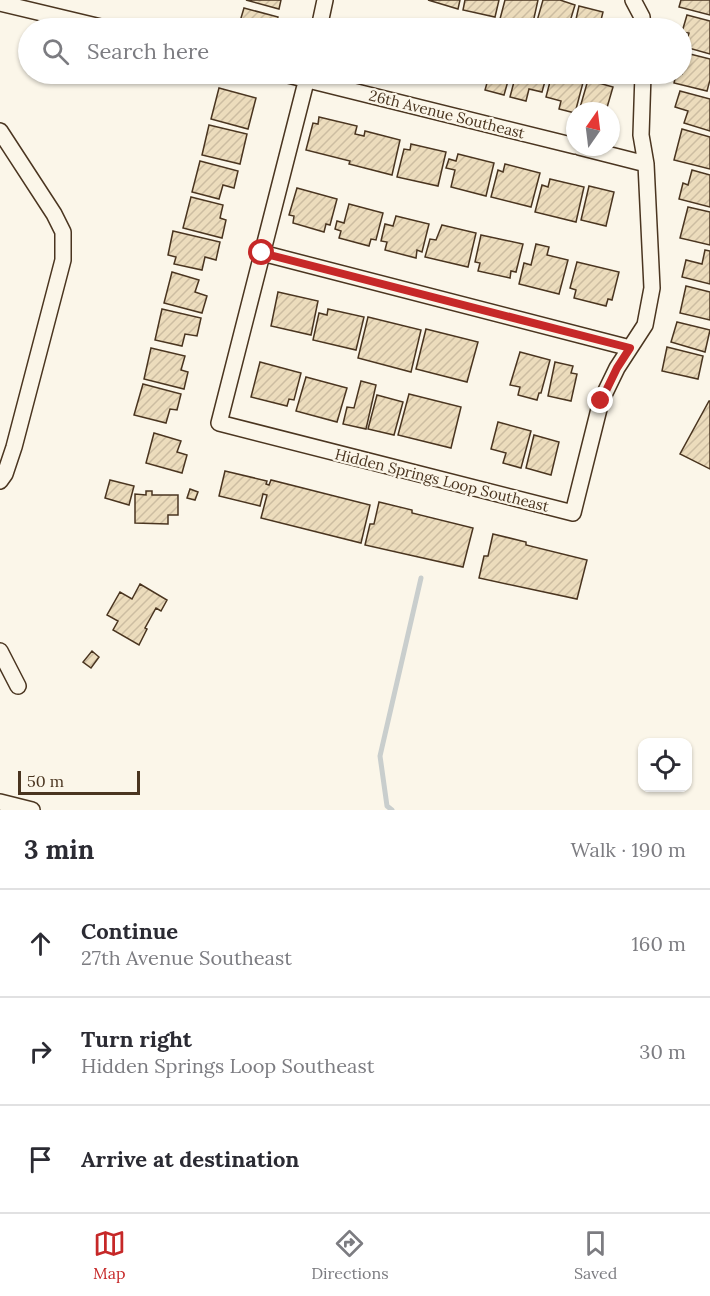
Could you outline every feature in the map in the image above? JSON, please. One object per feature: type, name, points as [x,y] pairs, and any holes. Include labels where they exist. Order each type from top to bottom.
[{"type":"street","points":[[321,18],[325,0]]},
{"type":"street","points":[[633,0],[642,18]]},
{"type":"street","points":[[0,3],[63,18]]},
{"type":"street","name":"Hidden Springs Loop Southeast","points":[[306,84],[219,423],[573,513],[601,401],[617,368],[645,325],[652,288],[646,164],[641,135],[643,84]]},
{"type":"street","name":"26th Avenue Southeast","points":[[335,84],[566,143]]},
{"type":"street","points":[[0,131],[54,214],[63,232],[64,243],[63,260],[14,447],[5,474],[0,481]]},
{"type":"street","name":"26th Avenue Southeast","points":[[615,156],[646,164]]},
{"type":"street","points":[[262,253],[630,348]]},
{"type":"street","points":[[0,651],[18,686]]},
{"type":"street","points":[[0,802],[32,810]]},
{"type":"building","points":[[246,0],[281,0],[279,9]]},
{"type":"building","points":[[428,0],[460,0],[458,9]]},
{"type":"building","points":[[465,0],[499,0],[495,17],[463,10]]},
{"type":"building","points":[[505,0],[538,0],[534,18],[500,18]]},
{"type":"building","points":[[543,0],[560,0],[575,5],[571,18],[538,18]]},
{"type":"building","points":[[681,0],[710,0],[710,15],[679,7]]},
{"type":"building","points":[[579,6],[603,12],[602,18],[576,18]]},
{"type":"building","points":[[244,8],[278,17],[278,18],[241,18]]},
{"type":"building","points":[[687,15],[710,21],[710,54],[692,49],[692,18],[686,18]]},
{"type":"building","points":[[692,54],[710,59],[710,80],[707,91],[678,84],[692,84]]},
{"type":"building","points":[[487,84],[507,84],[504,95],[485,90]]},
{"type":"building","points":[[513,84],[544,84],[542,92],[529,89],[526,101],[510,97]]},
{"type":"building","points":[[549,84],[583,84],[578,102],[566,102],[566,111],[559,109],[561,101],[546,97]]},
{"type":"building","points":[[587,84],[613,87],[609,102],[582,102]]},
{"type":"building","points":[[219,88],[256,98],[248,129],[211,119]]},
{"type":"building","points":[[680,91],[710,99],[710,131],[684,123],[688,111],[675,107]]},
{"type":"building","points":[[319,117],[357,126],[355,134],[364,136],[365,131],[400,140],[392,175],[306,150],[313,123],[318,124]]},
{"type":"building","points":[[209,125],[247,134],[240,164],[202,155]]},
{"type":"building","points":[[682,129],[710,137],[710,169],[674,160]]},
{"type":"building","points":[[411,144],[446,152],[438,186],[397,177],[404,149],[410,150]]},
{"type":"building","points":[[458,154],[494,163],[486,196],[451,187],[455,170],[446,168],[449,159],[456,161]]},
{"type":"building","points":[[200,161],[238,171],[234,188],[223,185],[219,199],[192,192]]},
{"type":"building","points":[[505,164],[540,173],[531,207],[491,197],[498,170],[503,172]]},
{"type":"building","points":[[692,170],[710,175],[710,207],[679,199],[683,183],[688,185]]},
{"type":"building","points":[[550,179],[584,187],[576,222],[535,212],[542,185],[548,187]]},
{"type":"building","points":[[589,186],[614,192],[606,226],[581,220]]},
{"type":"building","points":[[297,188],[337,199],[330,225],[326,224],[324,232],[293,223],[294,216],[289,215]]},
{"type":"building","points":[[191,197],[223,205],[220,218],[226,220],[222,238],[183,228]]},
{"type":"building","points":[[349,204],[383,213],[376,240],[371,239],[369,246],[339,238],[341,231],[335,229],[337,221],[344,223]]},
{"type":"building","points":[[688,207],[710,212],[710,245],[680,238]]},
{"type":"building","points":[[396,216],[429,224],[422,252],[417,250],[416,258],[385,250],[387,242],[381,241],[385,224],[393,226]]},
{"type":"building","points":[[442,225],[476,233],[468,267],[425,257],[430,239],[436,240]]},
{"type":"building","points":[[173,231],[220,242],[216,260],[205,257],[202,270],[174,264],[176,257],[168,255]]},
{"type":"building","points":[[481,235],[523,244],[516,272],[511,271],[510,278],[478,271],[480,263],[475,262]]},
{"type":"building","points":[[536,244],[549,247],[547,255],[568,260],[559,294],[519,284],[524,263],[531,265]]},
{"type":"building","points":[[705,250],[710,251],[710,284],[682,277],[686,260],[702,264]]},
{"type":"building","points":[[577,262],[619,272],[612,300],[608,299],[606,306],[574,298],[576,290],[570,288]]},
{"type":"building","points":[[172,272],[199,280],[195,292],[207,296],[202,313],[164,303]]},
{"type":"building","points":[[686,286],[710,292],[710,320],[680,313]]},
{"type":"building","points":[[278,292],[318,301],[311,335],[271,326]]},
{"type":"building","points":[[162,309],[201,318],[197,336],[185,334],[182,346],[155,340]]},
{"type":"building","points":[[328,309],[364,317],[356,350],[313,340],[319,313],[327,315]]},
{"type":"building","points":[[368,317],[421,330],[411,372],[358,358]]},
{"type":"building","points":[[677,322],[710,330],[705,352],[671,342]]},
{"type":"building","points":[[426,329],[478,342],[467,382],[416,369]]},
{"type":"building","points":[[667,347],[703,356],[698,379],[662,371]]},
{"type":"building","points":[[151,348],[185,356],[181,370],[188,372],[184,389],[144,379]]},
{"type":"building","points":[[520,352],[550,360],[537,400],[518,395],[520,387],[510,385]]},
{"type":"building","points":[[260,362],[301,373],[294,400],[289,399],[287,406],[251,397]]},
{"type":"building","points":[[555,362],[573,366],[571,373],[577,374],[571,401],[548,396]]},
{"type":"building","points":[[306,377],[347,388],[337,422],[296,411]]},
{"type":"building","points":[[361,381],[376,385],[366,429],[343,424],[347,407],[354,408]]},
{"type":"building","points":[[143,384],[181,394],[177,410],[170,409],[166,423],[134,415]]},
{"type":"building","points":[[409,394],[461,407],[451,448],[398,435]]},
{"type":"building","points":[[377,395],[403,402],[394,435],[368,429]]},
{"type":"building","points":[[710,401],[710,469],[680,454]]},
{"type":"building","points":[[498,422],[531,431],[521,468],[503,463],[506,453],[491,449]]},
{"type":"building","points":[[154,433],[181,441],[177,452],[187,455],[182,473],[146,463]]},
{"type":"building","points":[[534,435],[559,442],[551,475],[526,468]]},
{"type":"building","points":[[225,471],[267,481],[266,484],[269,485],[271,480],[370,505],[361,543],[261,518],[267,495],[263,494],[260,506],[219,496]]},
{"type":"building","points":[[110,480],[134,486],[129,505],[105,498]]},
{"type":"building","points":[[190,489],[198,492],[195,500],[187,498]]},
{"type":"building","points":[[146,491],[152,491],[152,495],[178,495],[178,515],[168,515],[168,524],[135,523],[135,494],[146,495]]},
{"type":"building","points":[[379,502],[412,510],[412,513],[473,528],[463,567],[365,545],[370,524],[374,524]]},
{"type":"building","points":[[493,534],[526,542],[526,545],[587,560],[577,599],[479,578],[484,556],[488,556]]},
{"type":"building","points":[[140,584],[167,600],[161,611],[156,608],[139,645],[113,630],[118,621],[107,615],[120,592],[132,599]]},
{"type":"building","points":[[92,651],[99,657],[91,668],[83,662]]},
{"type":"waterway","points":[[392,810],[387,806],[380,756],[421,578]]},
{"type":"route","points":[[262,253],[630,348],[617,368],[601,401]]}]
